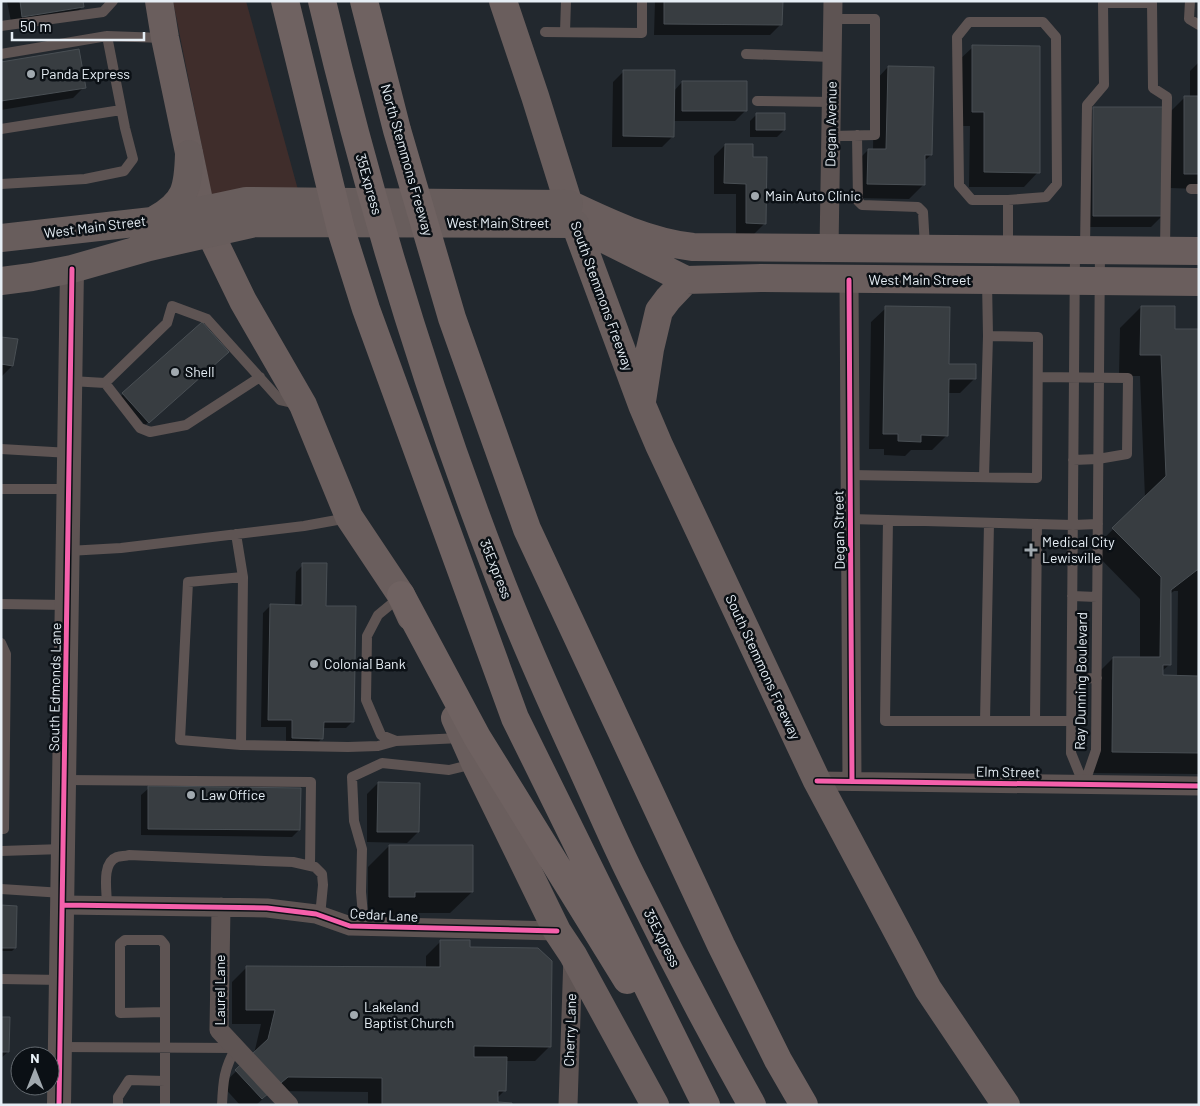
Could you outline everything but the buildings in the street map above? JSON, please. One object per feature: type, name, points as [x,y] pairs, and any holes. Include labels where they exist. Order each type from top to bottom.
[{"type":"highway","points":[[285,1],[341,230],[366,310],[515,718],[706,1105]]},
{"type":"highway","name":"35Express","points":[[322,1],[358,146],[411,326],[450,444],[494,564],[541,680],[633,880],[690,993],[752,1105]]},
{"type":"highway","name":"North Stemmons Freeway","points":[[364,1],[398,130],[452,318],[527,529],[721,945],[778,1060],[804,1105]]},
{"type":"highway","points":[[401,595],[472,746],[706,1105]]},
{"type":"main road","points":[[158,1],[189,154],[205,222],[243,301],[303,405],[349,517],[401,595]]},
{"type":"main road","points":[[503,1],[535,96],[566,214]]},
{"type":"main road","points":[[152,221],[171,210],[180,201],[189,179],[189,154]]},
{"type":"main road","name":"West Main Street","points":[[1,281],[72,269],[149,247],[205,222],[250,212],[566,214],[624,229],[665,243],[683,246],[1199,250]]},
{"type":"main road","name":"West Main Street","points":[[566,214],[686,280],[761,278],[1199,282]]},
{"type":"main road","name":"South Stemmons Freeway","points":[[566,214],[658,445],[817,781],[928,989],[1006,1105]]},
{"type":"main road","name":"West Main Street","points":[[1,238],[152,221],[205,222]]},
{"type":"main road","points":[[761,278],[793,270],[817,261],[830,248]]},
{"type":"main road","points":[[642,405],[649,356],[659,311],[686,280]]},
{"type":"main road","points":[[472,746],[557,931],[573,955],[655,1105]]},
{"type":"street","name":"Degan Avenue","points":[[830,248],[833,10]]},
{"type":"street","name":"South Edmonds Lane","points":[[60,1047],[72,269]]},
{"type":"street","name":"Degan Street","points":[[849,280],[852,781]]},
{"type":"street","name":"Elm Street","points":[[817,781],[1199,786]]},
{"type":"street","name":"Cedar Lane","points":[[63,899],[107,905],[267,908],[320,916],[350,926],[364,927],[557,931]]},
{"type":"street","name":"Laurel Lane","points":[[221,907],[219,1030],[286,1104]]},
{"type":"street","name":"Cherry Lane","points":[[568,1105],[573,955]]},
{"type":"lane","points":[[1,26],[103,12],[113,1]]},
{"type":"lane","points":[[565,32],[566,1]]},
{"type":"lane","points":[[545,32],[642,33],[642,1]]},
{"type":"lane","points":[[1190,1],[1189,19],[1199,25]]},
{"type":"lane","points":[[1087,250],[1087,105],[1104,85],[1104,3],[1152,3],[1153,88],[1167,97],[1165,250]]},
{"type":"lane","points":[[831,136],[875,135],[875,19],[833,10]]},
{"type":"lane","points":[[969,22],[1043,22],[1056,37],[1057,184],[1046,197],[1008,200],[972,200],[959,185],[957,37],[969,22]]},
{"type":"lane","points":[[1,184],[85,180],[124,171],[133,159],[107,36]]},
{"type":"lane","points":[[1,54],[107,36],[165,38]]},
{"type":"lane","points":[[746,54],[832,56]]},
{"type":"lane","points":[[757,101],[832,102]]},
{"type":"lane","points":[[1,129],[122,110]]},
{"type":"lane","points":[[858,135],[858,201],[862,205],[918,207],[923,212],[925,249]]},
{"type":"lane","points":[[1008,200],[1008,249]]},
{"type":"lane","name":"Ray Dunning Boulevard","points":[[1084,784],[1072,753],[1072,596],[1074,378],[1086,281],[1087,250]]},
{"type":"lane","name":"Ray Dunning Boulevard","points":[[1084,784],[1096,750],[1098,524],[1098,378],[1086,281],[1087,250]]},
{"type":"lane","points":[[984,477],[988,336],[987,280]]},
{"type":"lane","points":[[71,381],[105,383],[167,323],[172,306],[207,319],[280,400],[303,405]]},
{"type":"lane","points":[[850,475],[1036,478],[1038,337],[988,336]]},
{"type":"lane","points":[[105,383],[140,428],[150,432],[186,425],[260,377]]},
{"type":"lane","points":[[1038,377],[1128,378],[1128,454],[1098,460],[1073,460]]},
{"type":"lane","points":[[1,449],[70,453]]},
{"type":"lane","points":[[1,490],[69,490]]},
{"type":"lane","points":[[68,551],[121,548],[304,526],[349,517]]},
{"type":"lane","points":[[850,519],[1073,525],[1098,524]]},
{"type":"lane","points":[[888,520],[885,721],[1072,721]]},
{"type":"lane","points":[[985,721],[988,523]]},
{"type":"lane","points":[[1035,721],[1037,524]]},
{"type":"lane","points":[[236,534],[243,577],[241,744]]},
{"type":"lane","points":[[243,577],[188,582],[180,740],[348,747],[378,746],[396,741]]},
{"type":"lane","points":[[401,595],[378,615],[367,636],[366,700],[381,735],[396,741],[472,746]]},
{"type":"lane","points":[[1072,596],[1097,596]]},
{"type":"lane","points":[[1,604],[67,605]]},
{"type":"lane","points":[[1,643],[6,654],[4,829],[1,829]]},
{"type":"lane","points":[[1072,679],[1096,678]]},
{"type":"lane","points":[[364,927],[361,892],[362,849],[354,821],[352,777],[382,763],[450,770],[472,746]]},
{"type":"lane","points":[[65,780],[311,782],[310,866]]},
{"type":"lane","points":[[1,850],[64,849]]},
{"type":"lane","points":[[107,905],[107,869],[109,862],[117,857],[129,855],[293,862],[315,867],[322,874],[323,885],[320,916]]},
{"type":"lane","points":[[1,889],[63,899]]},
{"type":"lane","points":[[165,1012],[120,1013],[120,944],[125,940],[161,940],[165,945],[165,1012],[165,1105]]},
{"type":"lane","points":[[1,979],[62,980]]},
{"type":"lane","points":[[60,1047],[236,1048],[227,1064],[223,1082],[222,1105]]},
{"type":"lane","points":[[118,1105],[118,1097],[129,1080],[165,1081]]},
{"type":"shaded area","points":[[173,1],[246,1],[300,197],[218,228]]},
{"type":"cycle path","points":[[59,1105],[72,269]]},
{"type":"cycle path","points":[[849,280],[852,781]]},
{"type":"cycle path","points":[[817,781],[1199,786]]},
{"type":"cycle path","points":[[63,905],[267,908],[316,914],[350,926],[557,931]]},
{"type":"place","name":"Panda Express","points":[[31,74]]},
{"type":"place","name":"Main Auto Clinic","points":[[755,196]]},
{"type":"place","name":"Shell","points":[[175,372]]},
{"type":"place","name":"Medical City Lewisville","points":[[1031,550]]},
{"type":"place","name":"Colonial Bank","points":[[314,664]]},
{"type":"place","name":"Law Office","points":[[191,795]]},
{"type":"place","name":"Lakeland Baptist Church","points":[[354,1015]]}]
